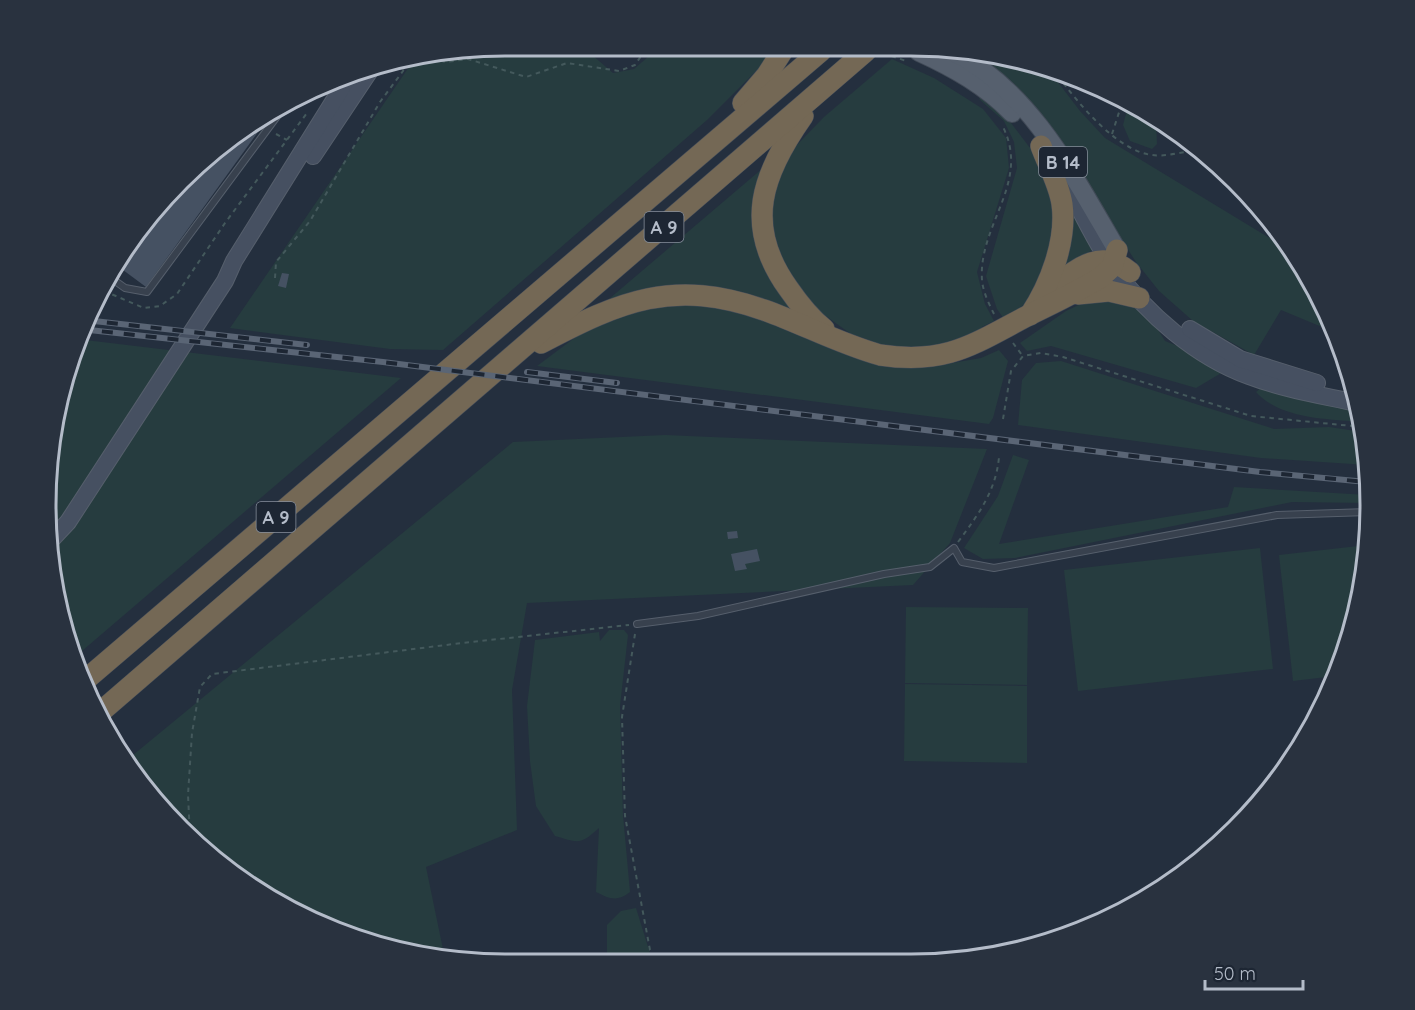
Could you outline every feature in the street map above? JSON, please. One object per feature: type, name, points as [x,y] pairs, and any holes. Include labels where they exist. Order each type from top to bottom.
[{"type":"highway","points":[[691,162],[767,75],[779,56]]},
{"type":"highway","name":"A 9","points":[[90,676],[814,56]]},
{"type":"highway","name":"A 9","points":[[104,709],[860,56]]},
{"type":"highway","points":[[821,91],[778,157],[763,195],[760,223],[766,251],[778,276],[803,310],[839,341]]},
{"type":"highway","points":[[1030,315],[1042,297],[1057,254],[1062,205],[1041,146]]},
{"type":"highway","points":[[1042,297],[1089,263],[1117,262]]},
{"type":"highway","points":[[506,362],[587,319],[627,303],[657,296],[688,294],[732,300],[858,349],[889,356],[939,356],[973,346],[1072,295],[1100,278],[1117,262]]},
{"type":"highway","points":[[1072,295],[1109,291],[1139,298]]},
{"type":"main road","name":"B 14","points":[[927,56],[993,87],[1010,111],[1041,146]]},
{"type":"main road","name":"B 14","points":[[961,58],[993,87],[1029,114],[1053,147],[1117,262]]},
{"type":"main road","points":[[225,281],[246,263],[292,187],[366,78]]},
{"type":"main road","points":[[56,535],[68,522],[225,281],[234,261],[343,86]]},
{"type":"main road","points":[[1041,146],[1139,298],[1165,323],[1208,357],[1248,376],[1347,401]]},
{"type":"main road","points":[[1117,262],[1174,318],[1207,342],[1272,371],[1344,389]]},
{"type":"lane","points":[[115,281],[125,288],[147,292],[275,119]]},
{"type":"lane","points":[[637,624],[698,616],[884,574],[930,567],[954,548],[962,562],[994,568],[1277,515],[1360,512]]},
{"type":"path","points":[[439,60],[446,62],[468,59],[526,77],[567,63],[619,71],[635,65],[641,56]]},
{"type":"path","points":[[275,278],[276,262],[310,221],[404,67]]},
{"type":"path","points":[[1063,83],[1075,98],[1130,148],[1153,155],[1188,152]]},
{"type":"path","points":[[109,293],[144,308],[160,306],[177,294],[225,223],[313,106]]},
{"type":"path","points":[[1112,134],[1121,108]]},
{"type":"path","points":[[995,317],[982,280],[984,258],[1012,169],[1009,139],[1001,122]]},
{"type":"path","points":[[268,128],[287,140]]},
{"type":"path","points":[[1014,343],[1023,356]]},
{"type":"path","points":[[1003,419],[1011,371],[1023,356],[1041,354],[1063,357],[1251,416],[1353,426]]},
{"type":"path","points":[[954,548],[984,506],[997,475],[999,457]]},
{"type":"path","points":[[189,825],[188,795],[192,733],[200,687],[212,674],[637,624],[622,717],[625,816],[650,950],[653,954]]},
{"type":"green space","points":[[476,56],[593,56],[613,73],[634,69],[649,56],[768,56],[764,63],[707,120],[443,350],[390,349],[230,328],[410,66]]},
{"type":"green space","points":[[892,59],[934,78],[983,109],[1006,138],[1009,168],[977,272],[985,304],[994,321],[982,327],[982,331],[937,346],[908,348],[880,344],[851,334],[809,304],[780,264],[768,204],[780,169],[797,145],[824,117]]},
{"type":"green space","points":[[981,61],[1056,80],[1080,111],[1105,138],[1274,240],[1299,280],[1322,327],[1281,310],[1254,355],[1193,321],[1159,291],[1136,262],[1052,131],[1005,77]]},
{"type":"green space","points":[[981,97],[1008,119],[1040,161],[1056,216],[1050,263],[1025,304],[1004,319],[997,309],[986,276],[1017,168],[1014,142],[1004,121],[979,99]]},
{"type":"green space","points":[[1127,112],[1156,129],[1157,144],[1152,149],[1130,141],[1123,125]]},
{"type":"green space","points":[[763,168],[753,211],[802,318],[770,304],[609,299]]},
{"type":"green space","points":[[1063,183],[1095,248],[1052,279]]},
{"type":"green space","points":[[1093,298],[1135,305],[1153,322],[1165,341],[1185,349],[1223,372],[1196,388],[1051,346],[1027,351],[1020,343],[1066,311]]},
{"type":"green space","points":[[668,299],[729,305],[896,366],[935,366],[981,358],[999,350],[1008,361],[993,418],[989,424],[537,366],[597,321]]},
{"type":"green space","points":[[87,340],[401,378],[80,652],[64,593],[59,564],[56,534],[56,476],[64,417],[79,361]]},
{"type":"green space","points":[[1061,361],[1274,429],[1329,427],[1353,431],[1358,464],[1261,458],[1018,425],[1022,380],[1036,363]]},
{"type":"green space","points":[[1263,386],[1348,407],[1352,421],[1291,413],[1266,401],[1256,392]]},
{"type":"green space","points":[[665,435],[987,449],[950,543],[913,585],[527,603],[512,690],[517,830],[426,867],[443,951],[361,931],[306,908],[255,879],[231,862],[187,823],[148,779],[132,756],[513,442]]},
{"type":"green space","points":[[1013,455],[1029,460],[999,544],[1228,507],[1234,487],[1360,495],[1360,503],[1292,502],[1015,558],[983,559],[964,548],[998,496]]},
{"type":"green space","points":[[1358,546],[1351,593],[1344,621],[1325,677],[1293,681],[1279,555]]},
{"type":"green space","points":[[1260,548],[1273,669],[1078,691],[1064,570]]},
{"type":"green space","points":[[906,607],[1028,608],[1027,685],[905,683]]},
{"type":"green space","points":[[609,630],[624,630],[628,635],[620,706],[623,815],[630,892],[613,898],[596,892],[599,828],[579,841],[555,836],[536,806],[530,761],[527,706],[535,640],[599,632],[600,641]]},
{"type":"green space","points":[[905,684],[1027,686],[1027,763],[904,761]]},
{"type":"green space","points":[[636,908],[650,954],[607,954],[607,925],[621,911]]},
{"type":"building","points":[[262,127],[146,287],[122,269],[148,231],[187,187],[231,148]]},
{"type":"building","points":[[282,273],[289,274],[286,288],[278,286]]},
{"type":"building","points":[[737,531],[738,538],[728,539],[727,532]]},
{"type":"building","points":[[757,549],[760,561],[745,564],[747,569],[735,571],[731,554]]},
{"type":"railway","points":[[95,321],[307,345]]},
{"type":"railway","points":[[91,330],[383,362],[1260,472],[1359,481]]},
{"type":"railway","points":[[527,372],[617,383]]}]
